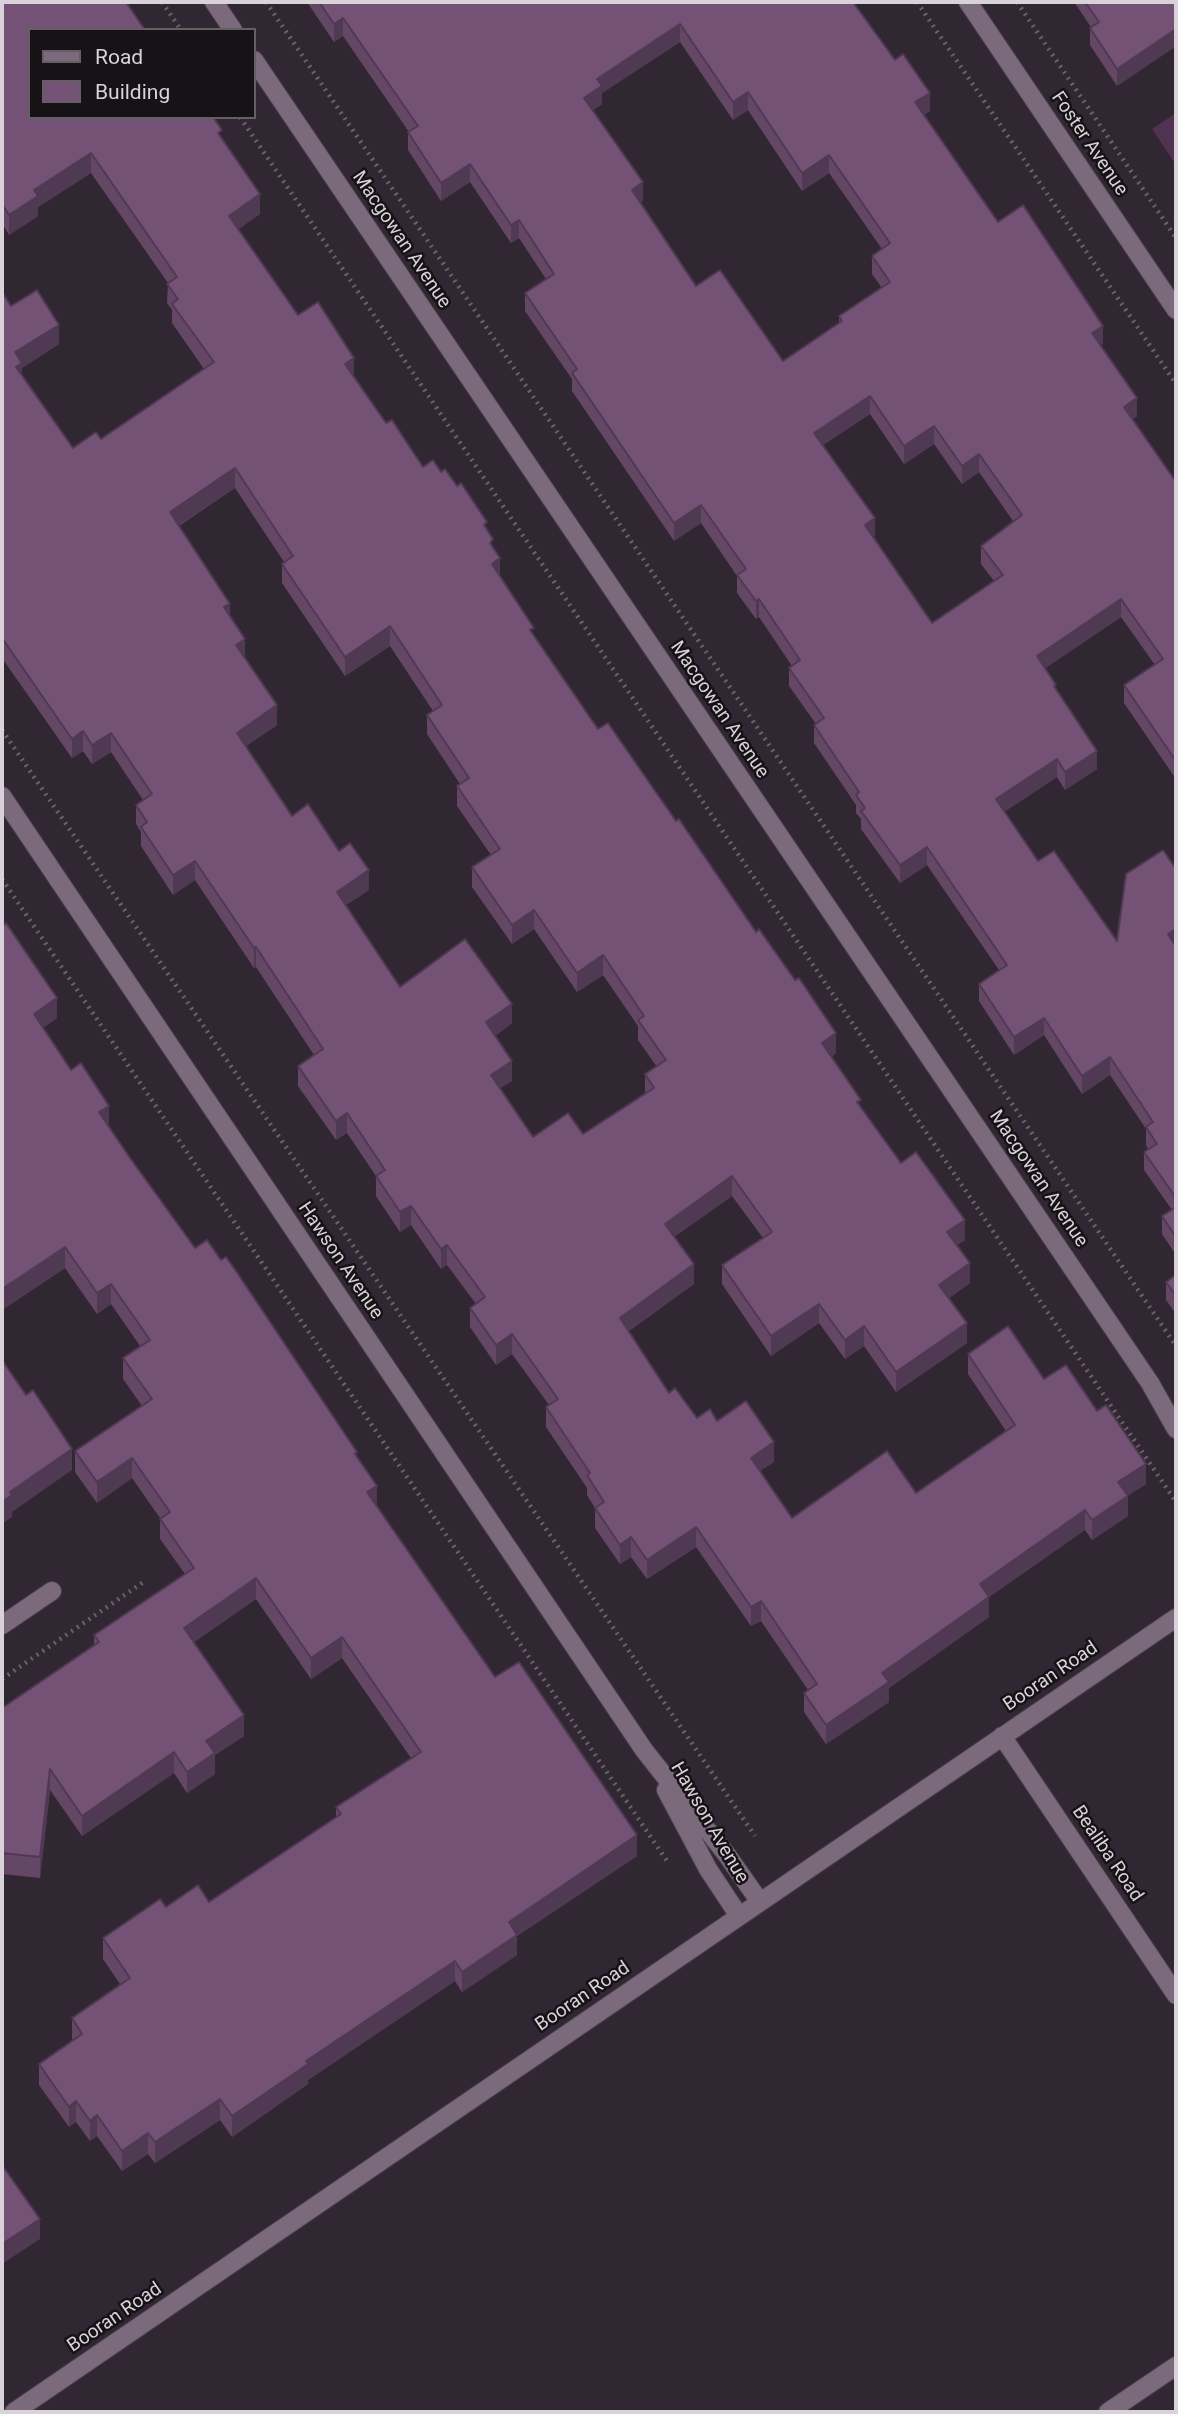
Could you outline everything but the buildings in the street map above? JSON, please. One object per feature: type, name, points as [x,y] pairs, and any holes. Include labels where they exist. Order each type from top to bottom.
[{"type":"street","points":[[214,2],[232,28]]},
{"type":"street","name":"Foster Avenue","points":[[968,2],[1176,310]]},
{"type":"street","name":"Macgowan Avenue","points":[[256,63],[1150,1383],[1176,1429]]},
{"type":"street","name":"Hawson Avenue","points":[[2,796],[644,1750],[727,1855],[760,1902]]},
{"type":"street","name":"Macgowan Avenue","points":[[1150,1383],[1176,1414]]},
{"type":"street","points":[[2,1625],[52,1591]]},
{"type":"street","name":"Booran Road","points":[[14,2412],[1176,1618]]},
{"type":"street","name":"Bealiba Road","points":[[1002,1736],[1176,1995]]},
{"type":"street","name":"Hawson Avenue","points":[[644,1750],[708,1869],[739,1916]]},
{"type":"street","points":[[1108,2412],[1176,2365]]},
{"type":"path","points":[[162,2],[180,28]]},
{"type":"path","points":[[266,2],[1176,1346]]},
{"type":"path","points":[[917,2],[1176,384]]},
{"type":"path","points":[[1017,2],[1176,238]]},
{"type":"path","points":[[241,119],[1176,1502]]},
{"type":"path","points":[[2,730],[755,1836]]},
{"type":"path","points":[[2,879],[668,1863]]},
{"type":"path","points":[[2,1679],[145,1581]]},
{"type":"shaded area","points":[[1176,113],[1176,165],[1152,129]]}]
